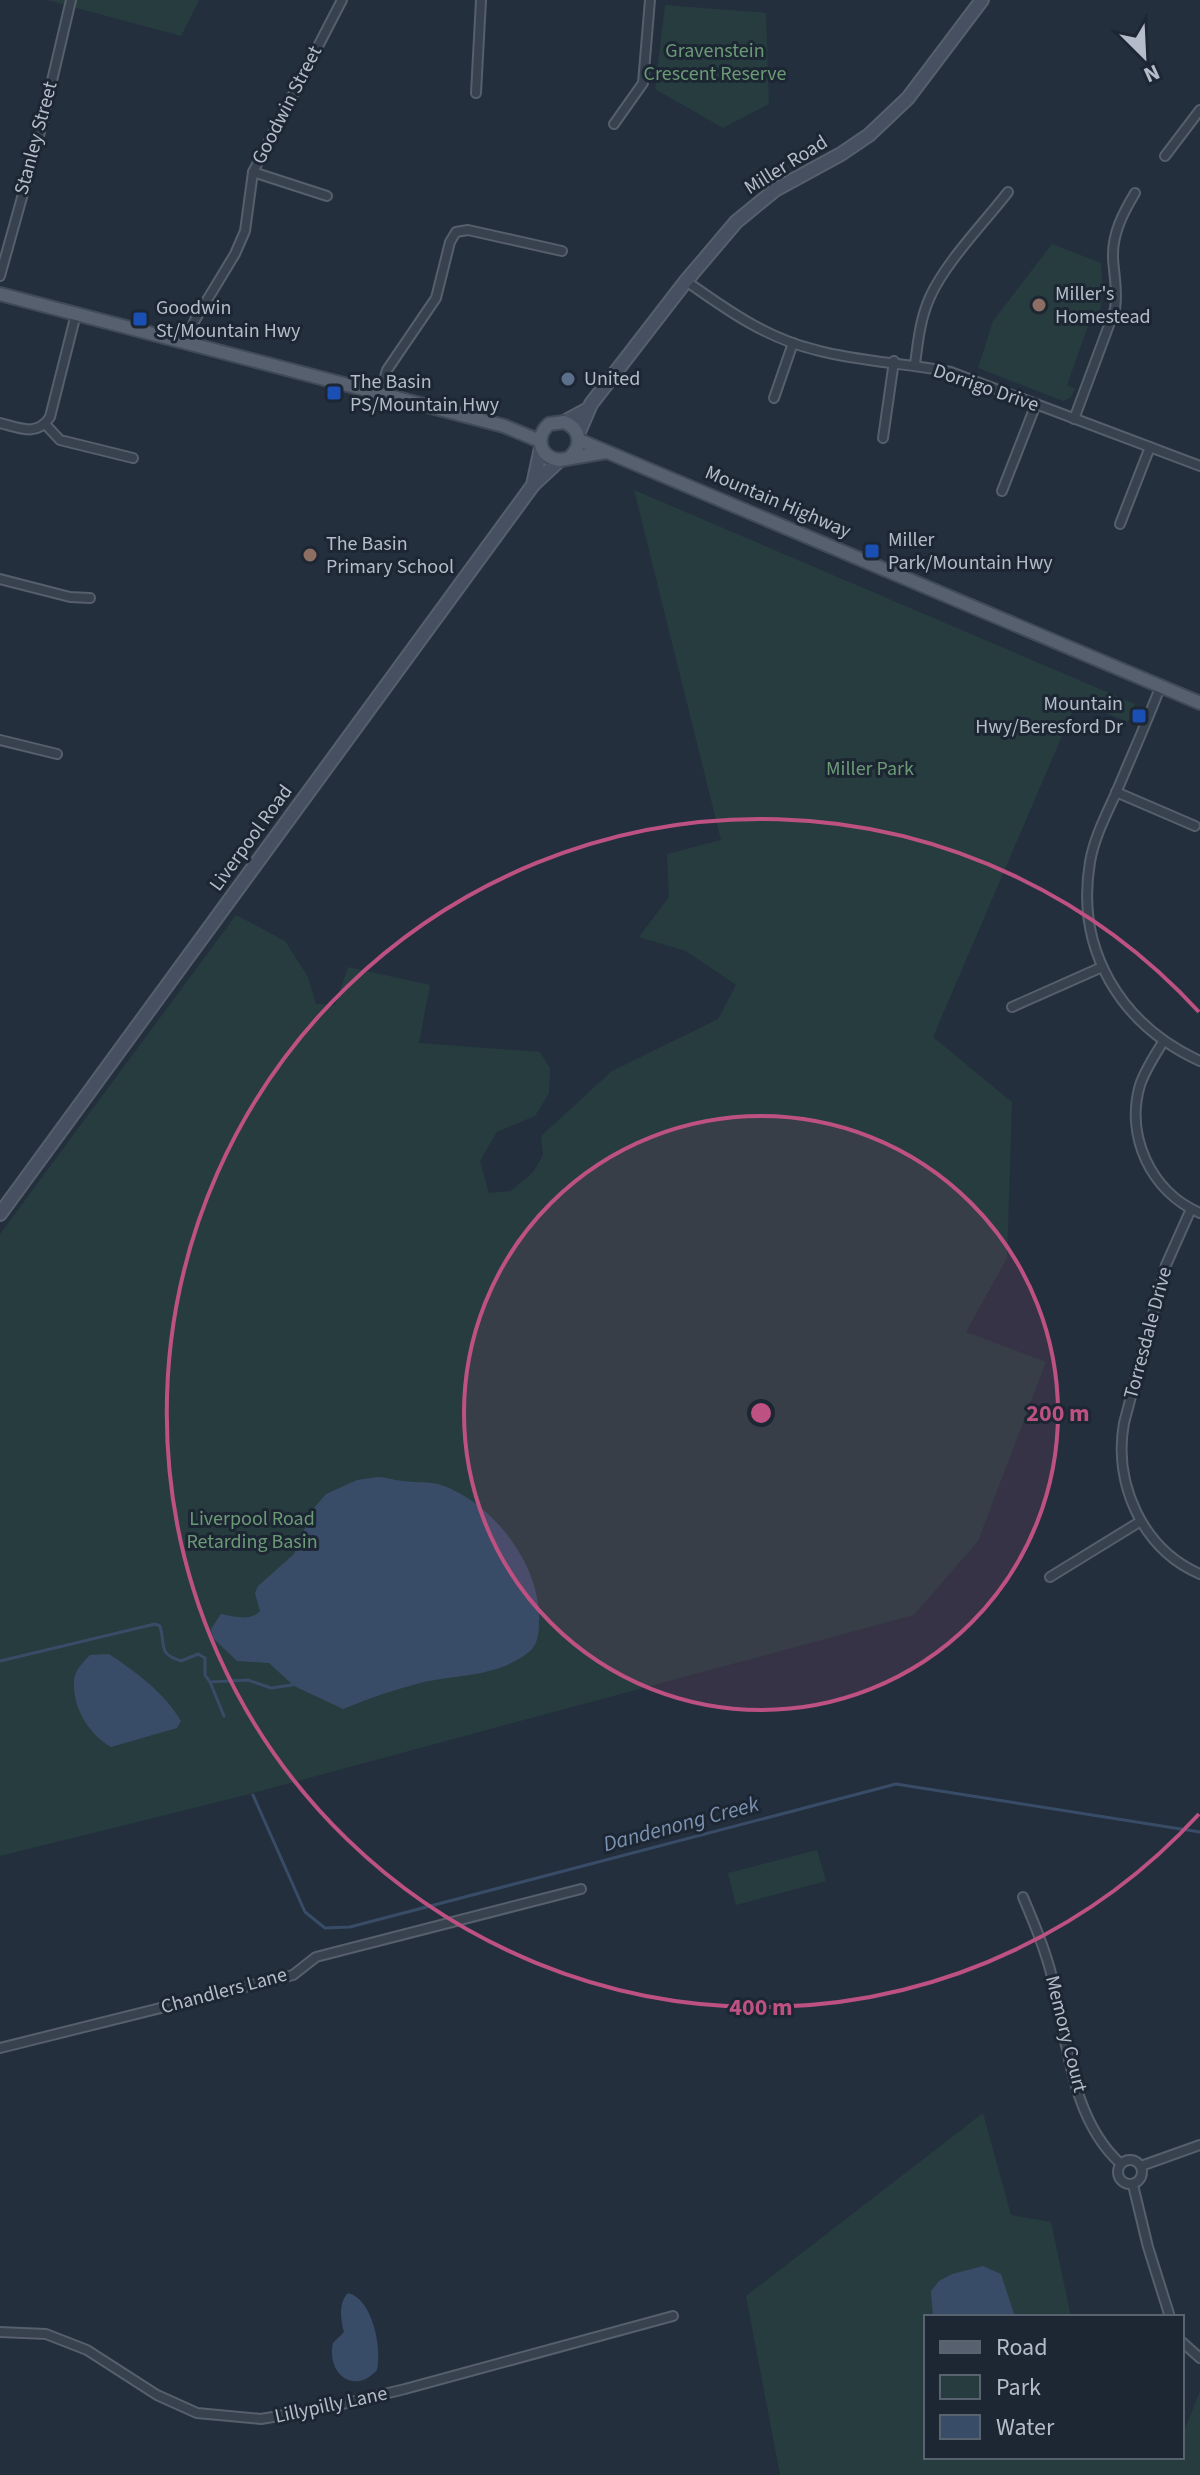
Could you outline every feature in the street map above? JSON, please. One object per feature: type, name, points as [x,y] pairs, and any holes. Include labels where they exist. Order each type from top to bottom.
[{"type":"main road","name":"Miller Road","points":[[578,437],[588,409],[686,281],[736,222],[775,190],[869,135],[923,79],[982,0]]},
{"type":"main road","points":[[0,294],[504,426],[542,439]]},
{"type":"main road","name":"Miller Road","points":[[564,422],[588,409]]},
{"type":"main road","points":[[542,439],[557,421],[570,425],[578,437],[578,447],[565,459]]},
{"type":"main road","name":"Mountain Highway","points":[[578,437],[606,452],[1200,703]]},
{"type":"main road","points":[[542,439],[545,455],[565,459],[606,452]]},
{"type":"main road","name":"Liverpool Road","points":[[533,485],[542,439]]},
{"type":"main road","name":"Liverpool Road","points":[[0,1214],[533,485],[565,459]]},
{"type":"street","name":"Stanley Street","points":[[0,276],[38,140],[71,0]]},
{"type":"street","name":"Goodwin Street","points":[[186,342],[245,231],[253,172],[342,0]]},
{"type":"street","points":[[476,93],[481,0]]},
{"type":"street","points":[[614,124],[643,83],[650,0]]},
{"type":"street","points":[[1165,156],[1200,110]]},
{"type":"street","points":[[253,172],[327,196]]},
{"type":"street","points":[[915,364],[920,330],[931,294],[1008,192]]},
{"type":"street","points":[[1074,419],[1115,309],[1118,294],[1114,242],[1121,217],[1135,193]]},
{"type":"street","points":[[380,393],[387,370],[436,298],[450,242],[456,232],[468,230],[562,251]]},
{"type":"street","name":"Dorrigo Drive","points":[[686,281],[733,315],[793,343],[838,355],[915,364],[951,372],[1200,465]]},
{"type":"street","points":[[0,423],[35,430],[50,417],[76,314]]},
{"type":"street","points":[[774,398],[793,343]]},
{"type":"street","points":[[883,438],[894,361]]},
{"type":"street","points":[[1002,491],[1036,404]]},
{"type":"street","points":[[45,424],[60,440],[133,458]]},
{"type":"street","points":[[1120,524],[1150,447]]},
{"type":"street","points":[[0,579],[70,597],[90,598]]},
{"type":"street","points":[[1161,685],[1101,826],[1090,862],[1087,905],[1102,967],[1118,995],[1138,1020],[1163,1042],[1200,1061]]},
{"type":"street","points":[[0,740],[57,754]]},
{"type":"street","points":[[1116,792],[1195,826]]},
{"type":"street","points":[[1012,1007],[1102,967]]},
{"type":"street","points":[[1163,1042],[1141,1083],[1136,1105],[1139,1143],[1151,1172],[1174,1198],[1200,1213]]},
{"type":"street","name":"Torresdale Drive","points":[[1191,1209],[1166,1265],[1122,1435],[1122,1466],[1127,1489],[1141,1521],[1164,1549],[1200,1574]]},
{"type":"street","points":[[1050,1577],[1141,1521]]},
{"type":"street","name":"Chandlers Lane","points":[[0,2048],[293,1975],[316,1957],[581,1889]]},
{"type":"street","name":"Memory Court","points":[[1023,1897],[1043,1945],[1069,2059],[1093,2130],[1101,2144],[1121,2164]]},
{"type":"street","points":[[1141,2166],[1200,2145]]},
{"type":"street","points":[[1134,2160],[1141,2166],[1143,2175],[1133,2185],[1124,2183],[1118,2177],[1121,2164],[1134,2160]]},
{"type":"street","points":[[1133,2185],[1169,2315]]},
{"type":"street","name":"Lillypilly Lane","points":[[0,2332],[46,2334],[87,2350],[157,2395],[197,2413],[261,2419],[326,2408],[405,2389],[673,2316]]},
{"type":"street","points":[[1184,2344],[1200,2358]]},
{"type":"green space","points":[[47,0],[199,0],[181,36]]},
{"type":"green space","name":"Gravenstein Crescent Reserve","points":[[665,5],[766,13],[769,104],[723,128],[655,89]]},
{"type":"green space","points":[[1052,244],[1101,263],[1103,288],[1099,318],[1091,318],[1067,385],[1075,389],[1071,397],[1063,401],[978,368],[993,321]]},
{"type":"green space","points":[[634,490],[1135,704],[1128,722],[1077,701],[933,1037],[1012,1102],[1007,1258],[966,1332],[1046,1362],[978,1541],[914,1615],[242,1796],[0,1856],[0,1234],[236,915],[285,941],[308,977],[316,1004],[335,1005],[348,967],[430,985],[419,1043],[540,1052],[550,1068],[549,1093],[535,1116],[497,1132],[480,1161],[489,1193],[511,1191],[533,1172],[543,1155],[541,1136],[612,1071],[718,1019],[736,985],[686,951],[639,937],[669,897],[667,854],[721,840]]},
{"type":"green space","points":[[817,1850],[826,1881],[736,1905],[728,1873]]},
{"type":"green space","points":[[983,2113],[1011,2215],[1051,2222],[1071,2315],[924,2315],[924,2459],[1184,2459],[1184,2431],[1200,2391],[1200,2475],[780,2475],[746,2296]]},
{"type":"water","points":[[378,1477],[444,1486],[461,1494],[492,1518],[506,1533],[527,1567],[538,1605],[539,1632],[532,1649],[504,1666],[414,1685],[343,1709],[294,1686],[269,1663],[237,1661],[213,1638],[211,1629],[221,1614],[247,1617],[260,1611],[255,1593],[258,1586],[294,1554],[313,1509],[326,1494],[357,1480]]},
{"type":"water","points":[[109,1654],[158,1692],[181,1721],[177,1728],[111,1747],[89,1728],[76,1702],[74,1678],[90,1655]]},
{"type":"water","points":[[983,2266],[1001,2274],[1014,2315],[933,2315],[931,2291],[939,2281],[952,2274]]},
{"type":"water","points":[[348,2293],[364,2305],[377,2338],[377,2370],[359,2381],[344,2378],[338,2372],[332,2354],[333,2343],[344,2332],[342,2307]]},
{"type":"waterway","name":"Dandenong Creek","points":[[0,1661],[155,1624],[160,1626],[168,1655],[181,1661],[198,1654],[205,1658],[205,1675],[224,1716]]},
{"type":"waterway","points":[[210,1682],[248,1680],[271,1688],[292,1685]]},
{"type":"waterway","name":"Dandenong Creek","points":[[253,1795],[305,1912],[325,1928],[350,1927],[896,1784],[1200,1832]]},
{"type":"place","name":"Miller's Homestead","points":[[1039,305]]},
{"type":"place","name":"Goodwin St/Mountain Hwy","points":[[140,319]]},
{"type":"place","name":"United","points":[[568,379]]},
{"type":"place","name":"The Basin PS/Mountain Hwy","points":[[334,393]]},
{"type":"place","name":"Miller Park/Mountain Hwy","points":[[872,551]]},
{"type":"place","name":"The Basin Primary School","points":[[310,555]]},
{"type":"place","name":"Mountain Hwy/Beresford Dr","points":[[1139,716]]},
{"type":"park label","name":"Miller Park","points":[[870,769]]},
{"type":"park label","name":"Liverpool Road Retarding Basin","points":[[252,1530]]}]
